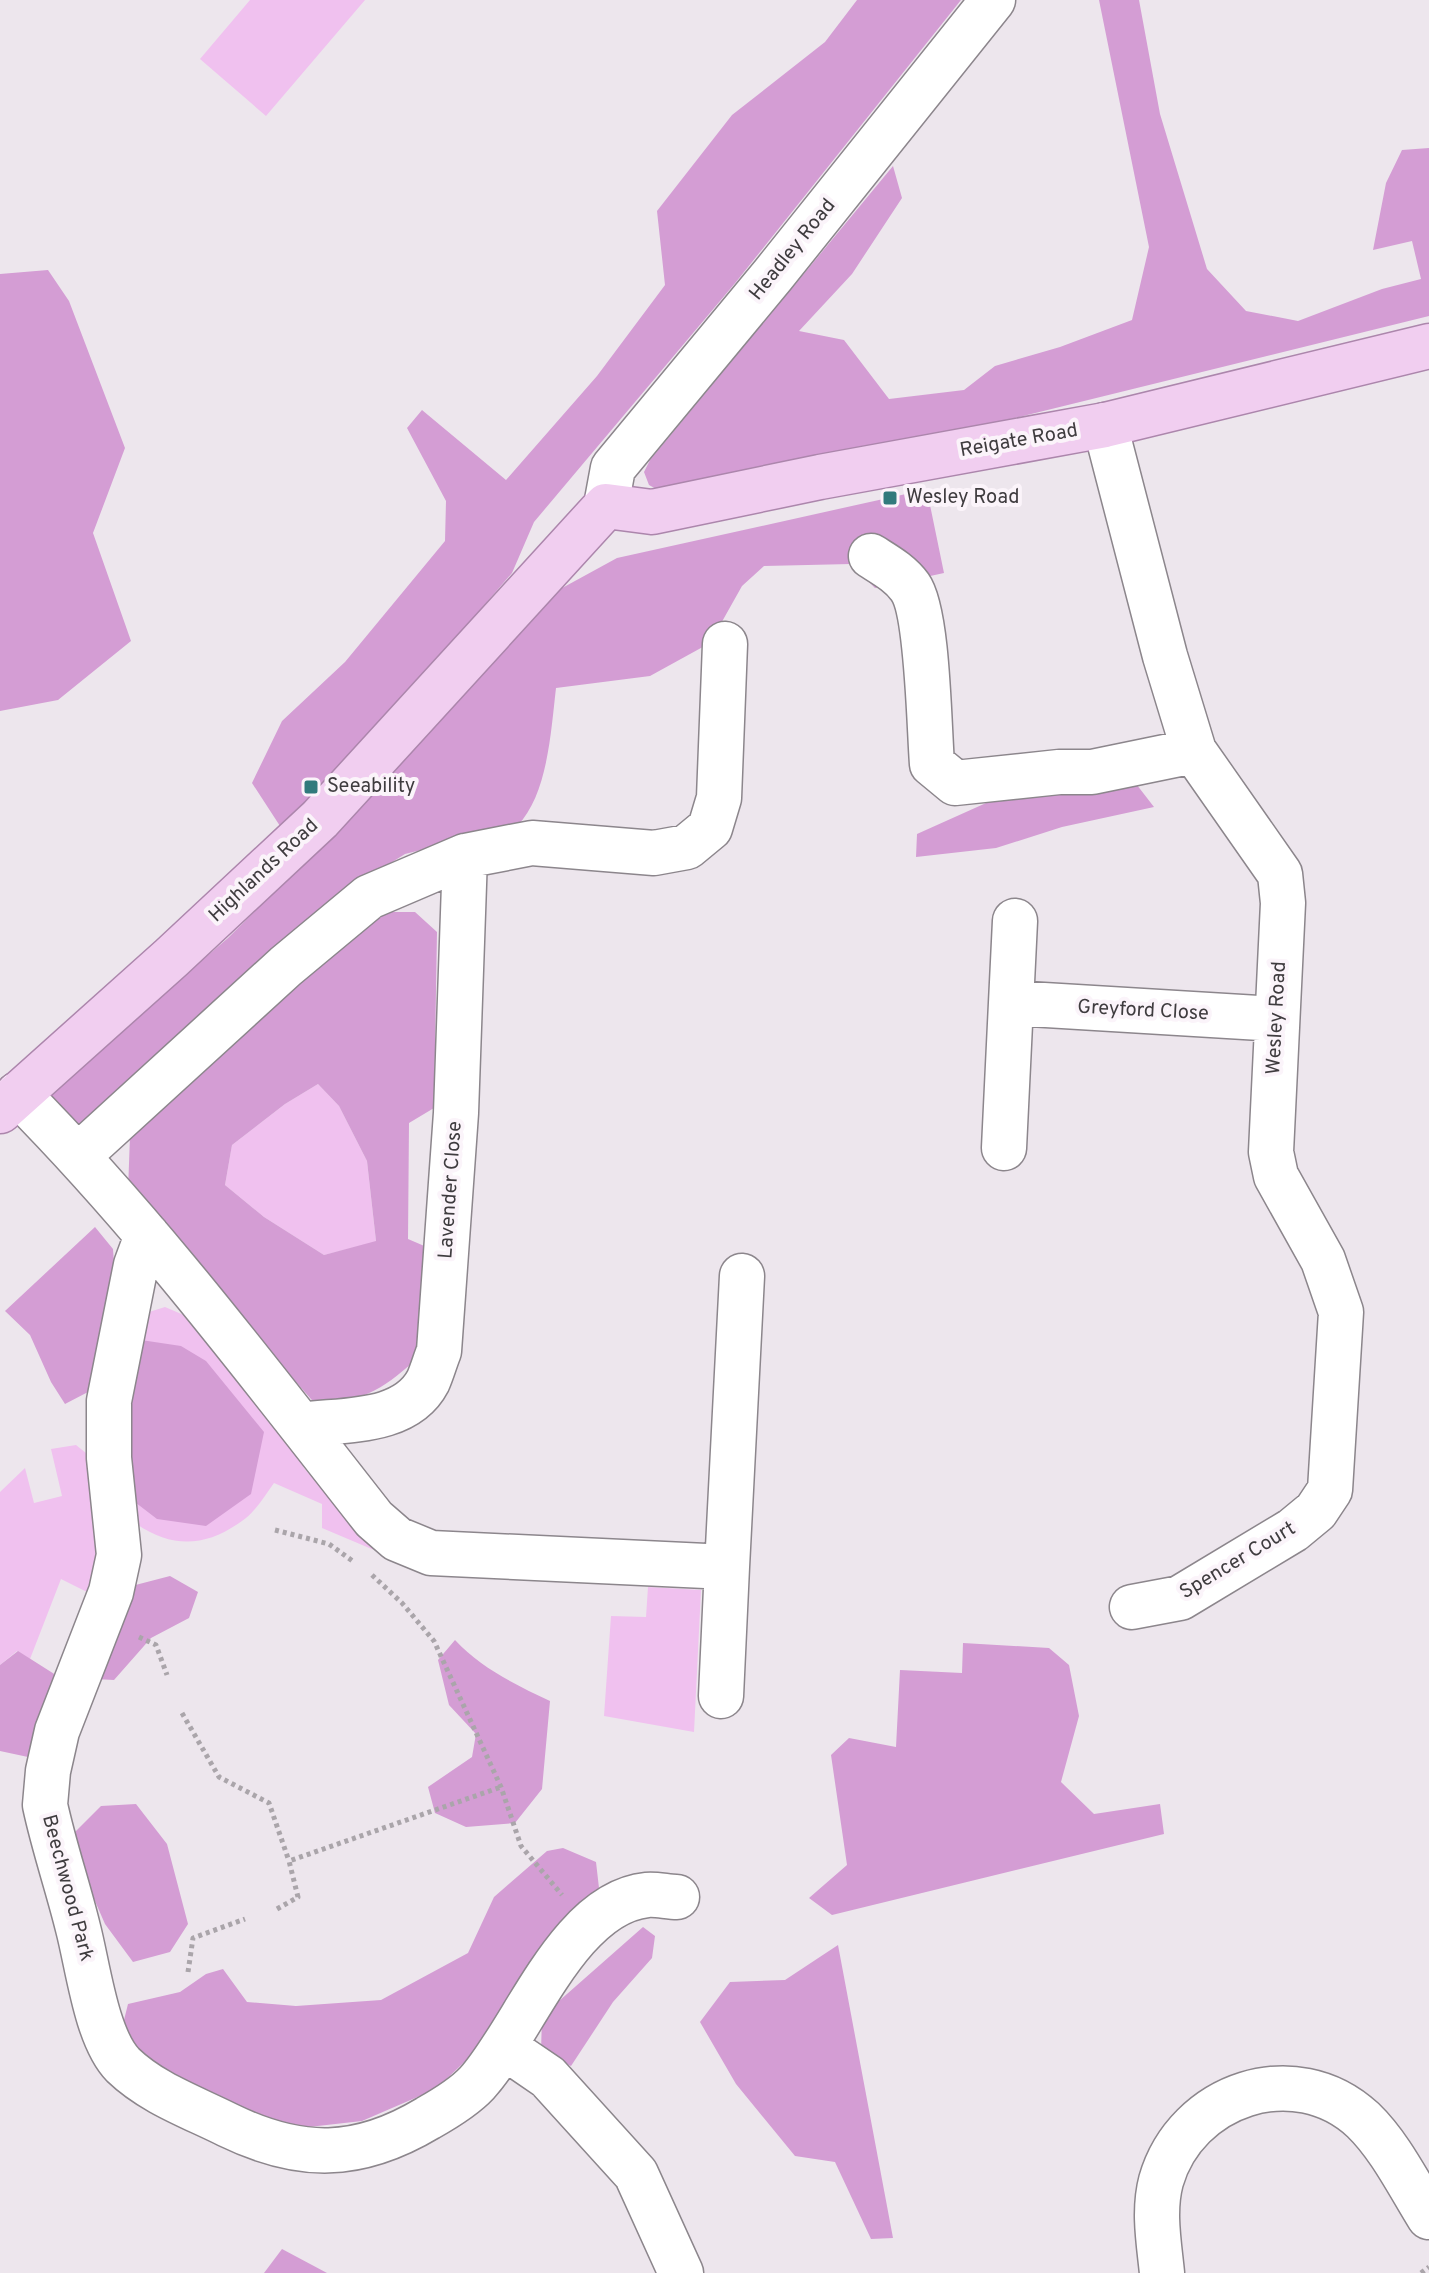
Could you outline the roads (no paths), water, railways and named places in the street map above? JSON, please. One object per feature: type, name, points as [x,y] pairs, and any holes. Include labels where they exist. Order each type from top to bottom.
[{"type":"main road","name":"Reigate Road","points":[[606,506],[652,512],[820,477],[1105,425],[1429,346]]},
{"type":"main road","name":"Highlands Road","points":[[6,1103],[171,958],[320,819],[606,506]]},
{"type":"street","name":"Headley Road","points":[[606,506],[613,468],[773,275],[993,0]]},
{"type":"street","name":"Wesley Road","points":[[1105,425],[1165,656],[1194,751],[1280,874],[1283,903],[1271,1152],[1276,1176],[1323,1260],[1341,1312],[1330,1490]]},
{"type":"street","points":[[871,556],[892,569],[910,587],[920,611],[932,764],[955,783],[1059,772],[1092,772],[1194,751]]},
{"type":"street","points":[[78,1156],[286,966],[369,897],[465,856],[532,843],[654,853],[687,847],[710,828],[719,798],[725,644]]},
{"type":"street","name":"Lavender Close","points":[[301,1425],[374,1417],[405,1406],[427,1384],[439,1351],[456,1113],[465,856]]},
{"type":"street","points":[[1004,1148],[1015,921]]},
{"type":"street","name":"Greyford Close","points":[[1011,1003],[1276,1019]]},
{"type":"street","points":[[6,1103],[78,1156],[147,1235],[374,1519],[397,1539],[431,1553],[727,1567]]},
{"type":"street","name":"Beechwood Park","points":[[147,1235],[136,1265],[109,1401],[109,1458],[119,1555],[111,1592],[57,1731],[48,1771],[45,1805],[101,2025],[120,2062],[145,2084],[235,2128],[292,2149],[336,2151],[370,2146],[402,2134],[476,2085],[504,2047],[550,1969],[612,1907],[646,1895],[677,1897]]},
{"type":"street","points":[[721,1696],[742,1276]]},
{"type":"street","name":"Spencer Court","points":[[1132,1607],[1180,1598],[1293,1530],[1316,1511],[1330,1490]]},
{"type":"street","points":[[504,2047],[548,2077],[636,2174],[681,2273]]},
{"type":"street","points":[[1162,2273],[1156,2210],[1161,2181],[1174,2152],[1194,2126],[1216,2107],[1243,2093],[1273,2089],[1305,2091],[1337,2103],[1363,2120],[1429,2217]]},
{"type":"place","name":"Wesley Road","points":[[890,498]]},
{"type":"place","name":"Seeability","points":[[311,787]]}]
